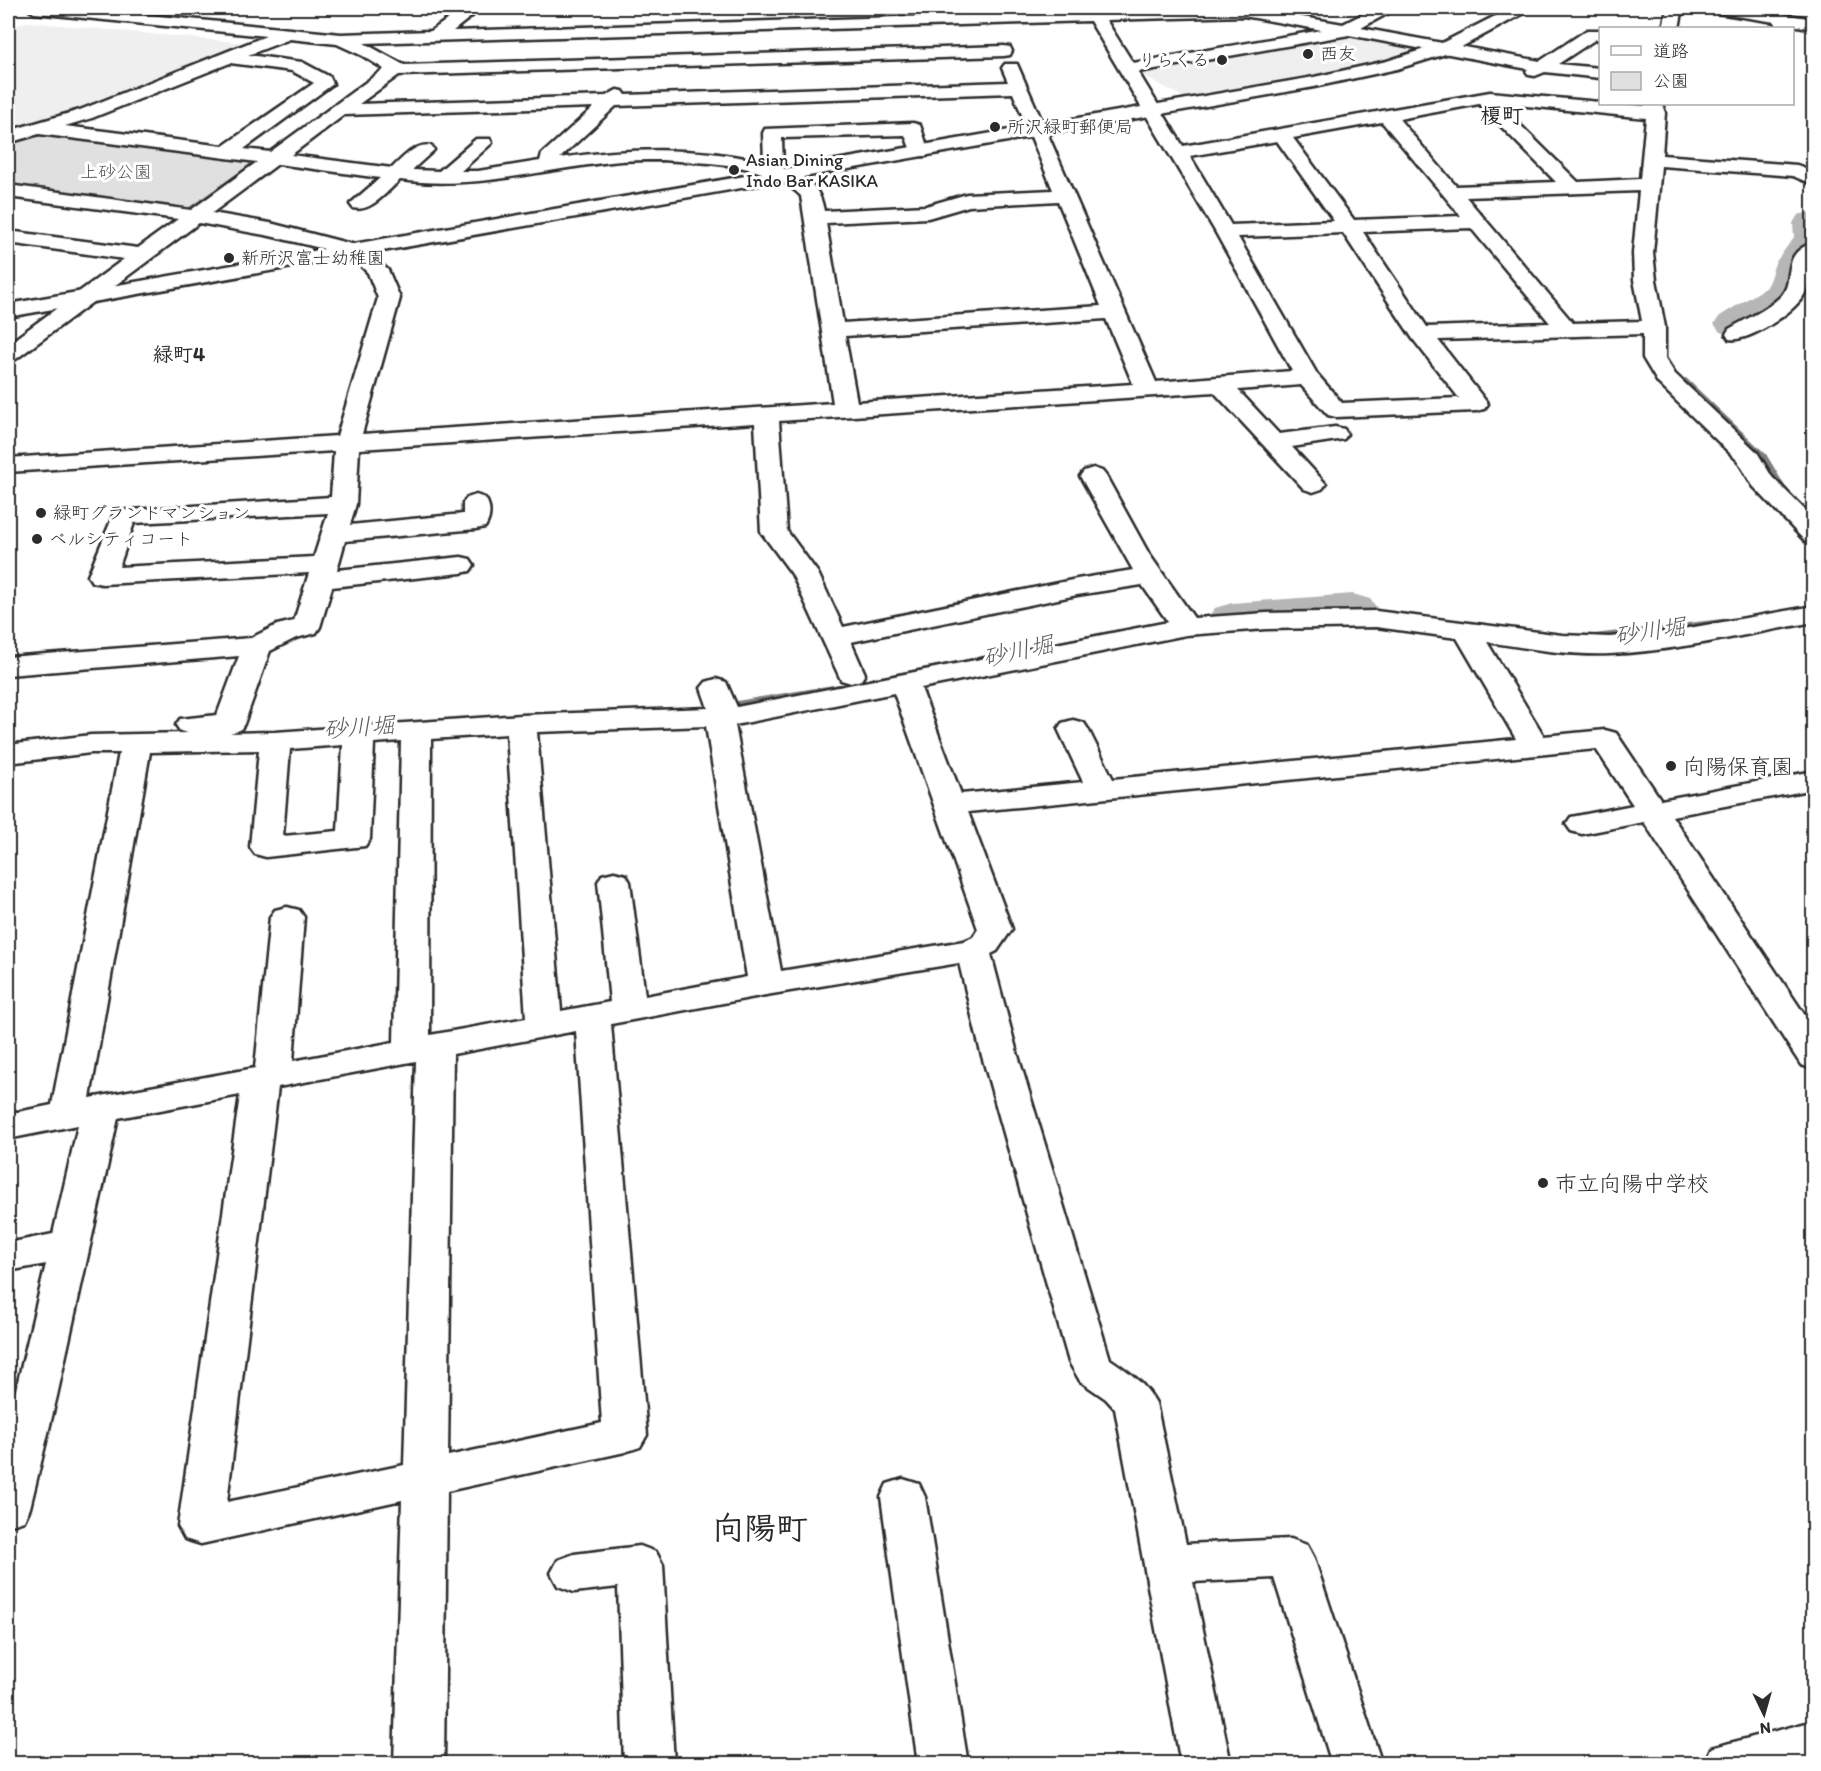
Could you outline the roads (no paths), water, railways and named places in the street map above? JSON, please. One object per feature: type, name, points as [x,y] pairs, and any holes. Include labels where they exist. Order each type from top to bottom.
[{"type":"street","points":[[34,8],[80,9],[340,39],[749,26],[987,13],[1260,10],[1347,31],[1541,66],[1599,73]]},
{"type":"street","points":[[435,36],[474,8]]},
{"type":"street","points":[[749,26],[760,8]]},
{"type":"street","points":[[1347,31],[1348,27],[1386,8]]},
{"type":"street","points":[[8,311],[352,252],[779,173],[1037,132],[1355,73],[1446,48],[1522,8]]},
{"type":"street","points":[[1671,27],[1675,8]]},
{"type":"street","points":[[1716,8],[1783,24],[1814,24]]},
{"type":"street","points":[[1195,10],[1229,52]]},
{"type":"street","points":[[1093,12],[1225,231],[1307,376],[1336,410],[1476,404],[1421,334],[1349,227],[1282,135]]},
{"type":"street","points":[[987,13],[1147,389]]},
{"type":"street","points":[[551,166],[549,158],[688,28]]},
{"type":"street","points":[[1128,69],[1347,31]]},
{"type":"street","points":[[8,137],[86,114],[290,33]]},
{"type":"street","points":[[436,69],[476,34]]},
{"type":"street","points":[[1487,97],[1518,82],[1593,34],[1599,35]]},
{"type":"street","points":[[369,52],[369,46],[390,38]]},
{"type":"street","points":[[340,39],[369,52],[395,69],[1004,51]]},
{"type":"street","points":[[907,54],[918,91]]},
{"type":"street","points":[[818,57],[824,94]]},
{"type":"street","points":[[226,153],[324,84],[324,81],[296,66],[228,58]]},
{"type":"street","points":[[726,102],[730,60]]},
{"type":"street","points":[[8,354],[395,69]]},
{"type":"street","points":[[340,110],[611,100],[726,102],[824,94],[876,99],[918,91],[1020,87]]},
{"type":"street","points":[[1487,97],[1573,188]]},
{"type":"street","points":[[1177,153],[1487,97],[1599,104]]},
{"type":"street","points":[[1609,105],[1655,108],[1643,254],[1645,280],[1654,327],[1654,358],[1666,378],[1748,457],[1762,481],[1785,493],[1814,535]]},
{"type":"street","points":[[1387,116],[1566,328]]},
{"type":"street","points":[[39,128],[394,175],[444,178],[478,177],[612,156],[662,153],[742,162],[779,173],[802,186],[811,195],[846,408]]},
{"type":"street","points":[[779,173],[772,132],[913,129],[920,152]]},
{"type":"street","points":[[444,178],[483,143]]},
{"type":"street","points":[[360,204],[425,150]]},
{"type":"street","points":[[1652,160],[1808,172]]},
{"type":"street","points":[[1451,192],[1650,185]]},
{"type":"street","points":[[8,191],[270,228],[315,238],[363,258],[377,270],[389,298],[347,443],[343,504],[306,627],[287,631],[257,646],[8,666]]},
{"type":"street","points":[[814,218],[928,212],[967,200],[1064,195]]},
{"type":"street","points":[[1225,231],[1476,222]]},
{"type":"street","points":[[8,237],[142,255]]},
{"type":"street","points":[[1737,334],[1791,299],[1797,289],[1796,270],[1809,252],[1814,249]]},
{"type":"street","points":[[832,330],[1114,312]]},
{"type":"street","points":[[1421,334],[1654,327]]},
{"type":"street","points":[[8,465],[1220,385],[1307,376]]},
{"type":"street","points":[[1220,385],[1313,484]]},
{"type":"street","points":[[766,414],[774,532],[805,573],[851,674]]},
{"type":"street","points":[[1273,442],[1335,434]]},
{"type":"street","points":[[1093,476],[1113,518],[1148,576],[1186,627]]},
{"type":"street","points":[[334,534],[476,521],[476,503]]},
{"type":"street","points":[[343,504],[124,516],[102,576],[323,572],[461,565]]},
{"type":"street","points":[[834,637],[1077,587],[1148,576]]},
{"type":"street","points":[[8,737],[110,726],[275,741],[359,737],[521,724],[718,702],[735,716],[1186,627],[1266,621],[1376,619],[1562,644],[1609,646],[1660,641],[1814,614]]},
{"type":"street","points":[[1467,632],[1535,746]]},
{"type":"street","points":[[8,754],[91,744],[136,744],[229,724],[257,646]]},
{"type":"street","points":[[8,1126],[766,984],[973,950],[985,944],[995,929],[904,682]]},
{"type":"street","points":[[718,702],[766,984]]},
{"type":"street","points":[[521,724],[544,1026]]},
{"type":"street","points":[[1073,729],[1102,789]]},
{"type":"street","points":[[416,733],[423,1048],[425,1479],[418,1764]]},
{"type":"street","points":[[275,741],[266,847],[354,839],[359,737]]},
{"type":"street","points":[[948,805],[1605,739],[1814,1057]]},
{"type":"street","points":[[8,1508],[22,1399],[70,1245],[85,1111],[136,744]]},
{"type":"street","points":[[1582,824],[1814,780]]},
{"type":"street","points":[[287,917],[267,1077],[201,1526],[625,1434],[611,1014],[615,882]]},
{"type":"street","points":[[973,950],[998,1049],[1090,1362],[1095,1370],[1121,1388],[1135,1403],[1206,1764]]},
{"type":"street","points":[[8,1257],[70,1245]]},
{"type":"street","points":[[903,1497],[943,1764]]},
{"type":"street","points":[[1167,1564],[1291,1558],[1357,1764]]},
{"type":"street","points":[[574,1573],[640,1565],[649,1764]]},
{"type":"street","points":[[1729,1764],[1814,1743]]},
{"type":"waterway","name":"砂川堀","points":[[1734,324],[1785,292],[1794,263],[1813,240],[1811,223],[1814,222]]},
{"type":"waterway","name":"砂川堀","points":[[1683,380],[1763,456],[1790,496]]},
{"type":"waterway","name":"砂川堀","points":[[1232,618],[1353,609]]},
{"type":"waterway","name":"砂川堀","points":[[1594,637],[1739,620]]},
{"type":"waterway","name":"砂川堀","points":[[870,681],[1119,632]]},
{"type":"waterway","name":"砂川堀","points":[[737,704],[839,687]]},
{"type":"waterway","name":"砂川堀","points":[[8,745],[39,742]]},
{"type":"place","name":"西友","points":[[1308,54]]},
{"type":"place","name":"りらくる","points":[[1222,60]]},
{"type":"place","name":"所沢緑町郵便局","points":[[995,127]]},
{"type":"place","name":"Asian Dining Indo Bar KASIKA","points":[[734,170]]},
{"type":"place","name":"新所沢富士幼稚園","points":[[229,258]]},
{"type":"place","name":"緑町グランドマンション","points":[[41,513]]},
{"type":"place","name":"ベルシティコート","points":[[37,539]]},
{"type":"place","name":"向陽保育園","points":[[1671,766]]},
{"type":"place","name":"市立向陽中学校","points":[[1543,1183]]},
{"type":"district","name":"榎町","points":[[1502,115]]},
{"type":"district","name":"緑町4","points":[[179,354]]},
{"type":"district","name":"向陽町","points":[[760,1528]]},
{"type":"park label","name":"上砂公園","points":[[116,172]]}]
